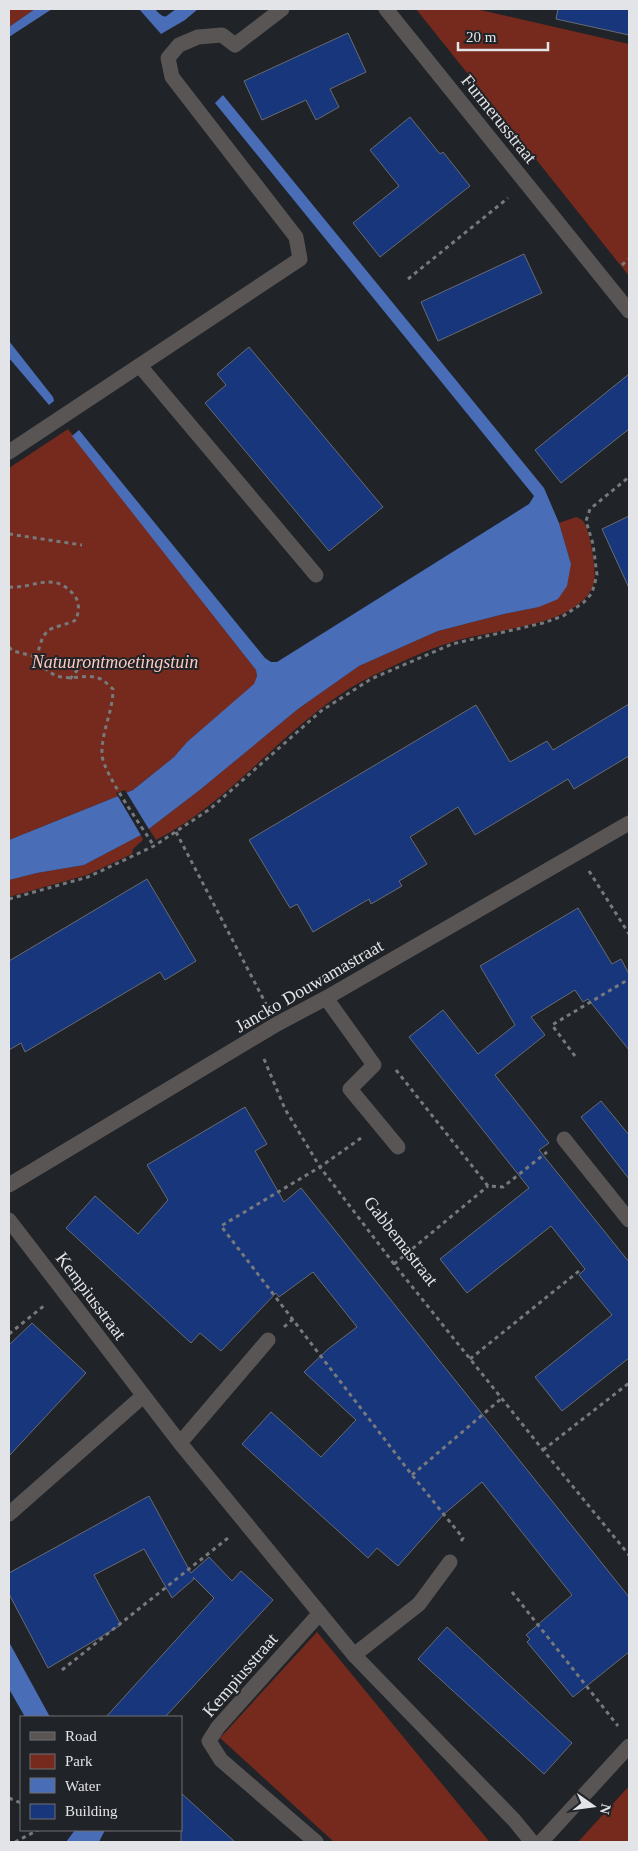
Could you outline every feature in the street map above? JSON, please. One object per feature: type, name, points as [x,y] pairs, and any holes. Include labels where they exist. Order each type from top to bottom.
[{"type":"street","points":[[9,452],[300,259],[296,237],[172,77],[168,58],[179,45],[198,37],[222,35],[235,45],[282,9]]},
{"type":"street","name":"Furmerusstraat","points":[[386,9],[629,311]]},
{"type":"street","points":[[140,366],[316,575]]},
{"type":"street","name":"Jancko Douwamastraat","points":[[9,1185],[277,1024],[326,998],[629,823]]},
{"type":"street","points":[[326,998],[374,1064],[350,1089],[398,1147]]},
{"type":"street","points":[[564,1138],[629,1220]]},
{"type":"street","name":"Kempiusstraat","points":[[9,1220],[180,1443],[354,1655],[514,1820],[532,1842]]},
{"type":"street","points":[[180,1443],[268,1340]]},
{"type":"street","points":[[9,1514],[143,1396]]},
{"type":"street","points":[[354,1655],[419,1604],[450,1562]]},
{"type":"street","name":"Kempiusstraat","points":[[316,1842],[221,1760],[209,1741],[218,1727],[320,1613]]},
{"type":"street","points":[[541,1842],[626,1739]]},
{"type":"path","name":"Furmerusstraat","points":[[408,278],[526,183]]},
{"type":"path","points":[[9,899],[88,877],[154,846],[210,809],[321,711],[371,679],[452,644],[543,623],[562,616],[583,603],[592,593],[597,576],[593,544],[586,521],[590,509],[629,477]]},
{"type":"path","points":[[9,534],[82,545]]},
{"type":"path","points":[[9,587],[15,588],[48,581],[66,586],[77,598],[79,610],[76,620],[67,625],[49,630],[41,641],[37,657],[42,666],[58,676],[69,679],[97,678],[104,680],[113,690],[113,702],[104,733],[102,756],[107,771],[154,846]]},
{"type":"path","points":[[9,647],[13,651],[37,657]]},
{"type":"path","points":[[69,679],[83,663]]},
{"type":"path","points":[[176,832],[277,1024]]},
{"type":"path","points":[[578,854],[629,934]]},
{"type":"path","points":[[575,1056],[552,1025],[629,979]]},
{"type":"path","name":"Gabbemastraat","points":[[255,1037],[285,1109],[320,1166],[394,1264],[629,1555]]},
{"type":"path","points":[[374,1064],[392,1064],[488,1186]]},
{"type":"path","points":[[380,1125],[320,1166],[221,1226],[412,1475],[463,1538],[450,1562]]},
{"type":"path","points":[[394,1264],[488,1186],[503,1187],[564,1138]]},
{"type":"path","points":[[470,1359],[579,1271]]},
{"type":"path","points":[[9,1334],[63,1291]]},
{"type":"path","points":[[543,1450],[629,1383]]},
{"type":"path","points":[[412,1475],[502,1398]]},
{"type":"path","points":[[62,1670],[246,1524]]},
{"type":"path","points":[[512,1592],[626,1739]]},
{"type":"path","points":[[15,1842],[36,1831]]},
{"type":"green space","points":[[9,9],[35,9],[9,27]]},
{"type":"green space","points":[[416,9],[476,9],[629,44],[629,276]]},
{"type":"green space","name":"Natuurontmoetingstuin","points":[[68,429],[256,670],[257,676],[255,684],[187,742],[174,757],[133,790],[9,840],[9,468]]},
{"type":"green space","points":[[576,517],[583,521],[586,526],[595,570],[593,586],[581,602],[554,618],[442,645],[372,676],[343,693],[315,713],[213,803],[185,823],[156,840],[149,829],[298,709],[359,666],[438,631],[539,607],[571,564],[559,523]]},
{"type":"green space","points":[[141,835],[143,840],[133,849],[132,854],[87,875],[9,897],[9,880],[84,865]]},
{"type":"green space","points":[[317,1632],[489,1842],[334,1842],[220,1738]]},
{"type":"green space","points":[[629,1786],[629,1842],[578,1842]]},
{"type":"water","points":[[180,8],[198,9],[185,20],[161,34],[139,9],[155,9],[162,16],[167,16]]},
{"type":"water","points":[[35,9],[52,9],[9,37],[9,27]]},
{"type":"water","points":[[223,95],[544,488],[559,523],[571,564],[567,586],[558,599],[539,607],[438,631],[359,666],[298,709],[201,789],[141,835],[84,865],[9,880],[9,840],[133,790],[174,757],[187,742],[254,684],[257,676],[256,670],[72,436],[79,430],[265,658],[271,662],[277,662],[529,504],[534,496],[215,103]]},
{"type":"water","points":[[9,341],[53,397],[54,401],[49,405],[9,358]]},
{"type":"water","points":[[9,1642],[49,1716],[24,1716],[9,1689]]},
{"type":"water","points":[[74,1831],[104,1831],[99,1842],[66,1842]]},
{"type":"pier","points":[[125,790],[150,831],[142,837],[116,793]]},
{"type":"building","points":[[558,9],[629,9],[629,35],[556,19]]},
{"type":"building","points":[[348,33],[366,72],[330,89],[339,107],[316,120],[306,100],[262,120],[244,81]]},
{"type":"building","points":[[410,117],[440,154],[443,152],[470,186],[380,257],[353,223],[399,186],[370,150]]},
{"type":"building","points":[[524,254],[542,293],[438,341],[421,302]]},
{"type":"building","points":[[249,347],[383,507],[329,551],[205,403],[226,385],[217,374]]},
{"type":"building","points":[[629,374],[629,429],[561,483],[535,450]]},
{"type":"building","points":[[629,516],[629,588],[602,529]]},
{"type":"building","points":[[629,704],[629,756],[574,789],[568,779],[475,835],[458,807],[410,837],[427,864],[399,881],[402,886],[371,904],[369,899],[313,932],[297,904],[290,908],[249,840],[476,705],[510,762],[547,741],[553,750]]},
{"type":"building","points":[[147,879],[196,961],[165,980],[160,972],[25,1052],[21,1043],[9,1050],[9,961]]},
{"type":"building","points":[[578,908],[612,964],[621,959],[629,974],[629,1050],[588,999],[583,1002],[575,990],[531,1017],[545,1035],[495,1075],[549,1143],[539,1150],[629,1262],[629,1358],[562,1411],[535,1377],[612,1315],[579,1275],[585,1269],[551,1226],[467,1293],[440,1259],[529,1188],[409,1037],[443,1010],[478,1054],[515,1025],[480,966]]},
{"type":"building","points":[[601,1101],[629,1135],[629,1179],[581,1117]]},
{"type":"building","points":[[245,1107],[267,1144],[255,1151],[284,1202],[301,1188],[629,1597],[629,1652],[573,1697],[527,1642],[530,1639],[526,1635],[572,1595],[482,1482],[444,1514],[398,1566],[377,1548],[368,1558],[242,1444],[271,1412],[321,1457],[356,1420],[304,1372],[328,1349],[357,1327],[313,1272],[279,1297],[276,1293],[221,1351],[200,1333],[191,1343],[66,1228],[95,1196],[138,1234],[168,1200],[147,1165]]},
{"type":"building","points":[[32,1323],[86,1373],[9,1456],[9,1345]]},
{"type":"building","points":[[149,1496],[191,1573],[209,1557],[232,1581],[241,1571],[273,1600],[166,1716],[107,1716],[214,1598],[193,1577],[194,1579],[172,1598],[144,1549],[94,1575],[121,1625],[48,1668],[9,1594],[9,1573]]},
{"type":"building","points":[[447,1627],[572,1743],[544,1774],[418,1659]]},
{"type":"building","points":[[182,1794],[235,1842],[181,1842]]}]
